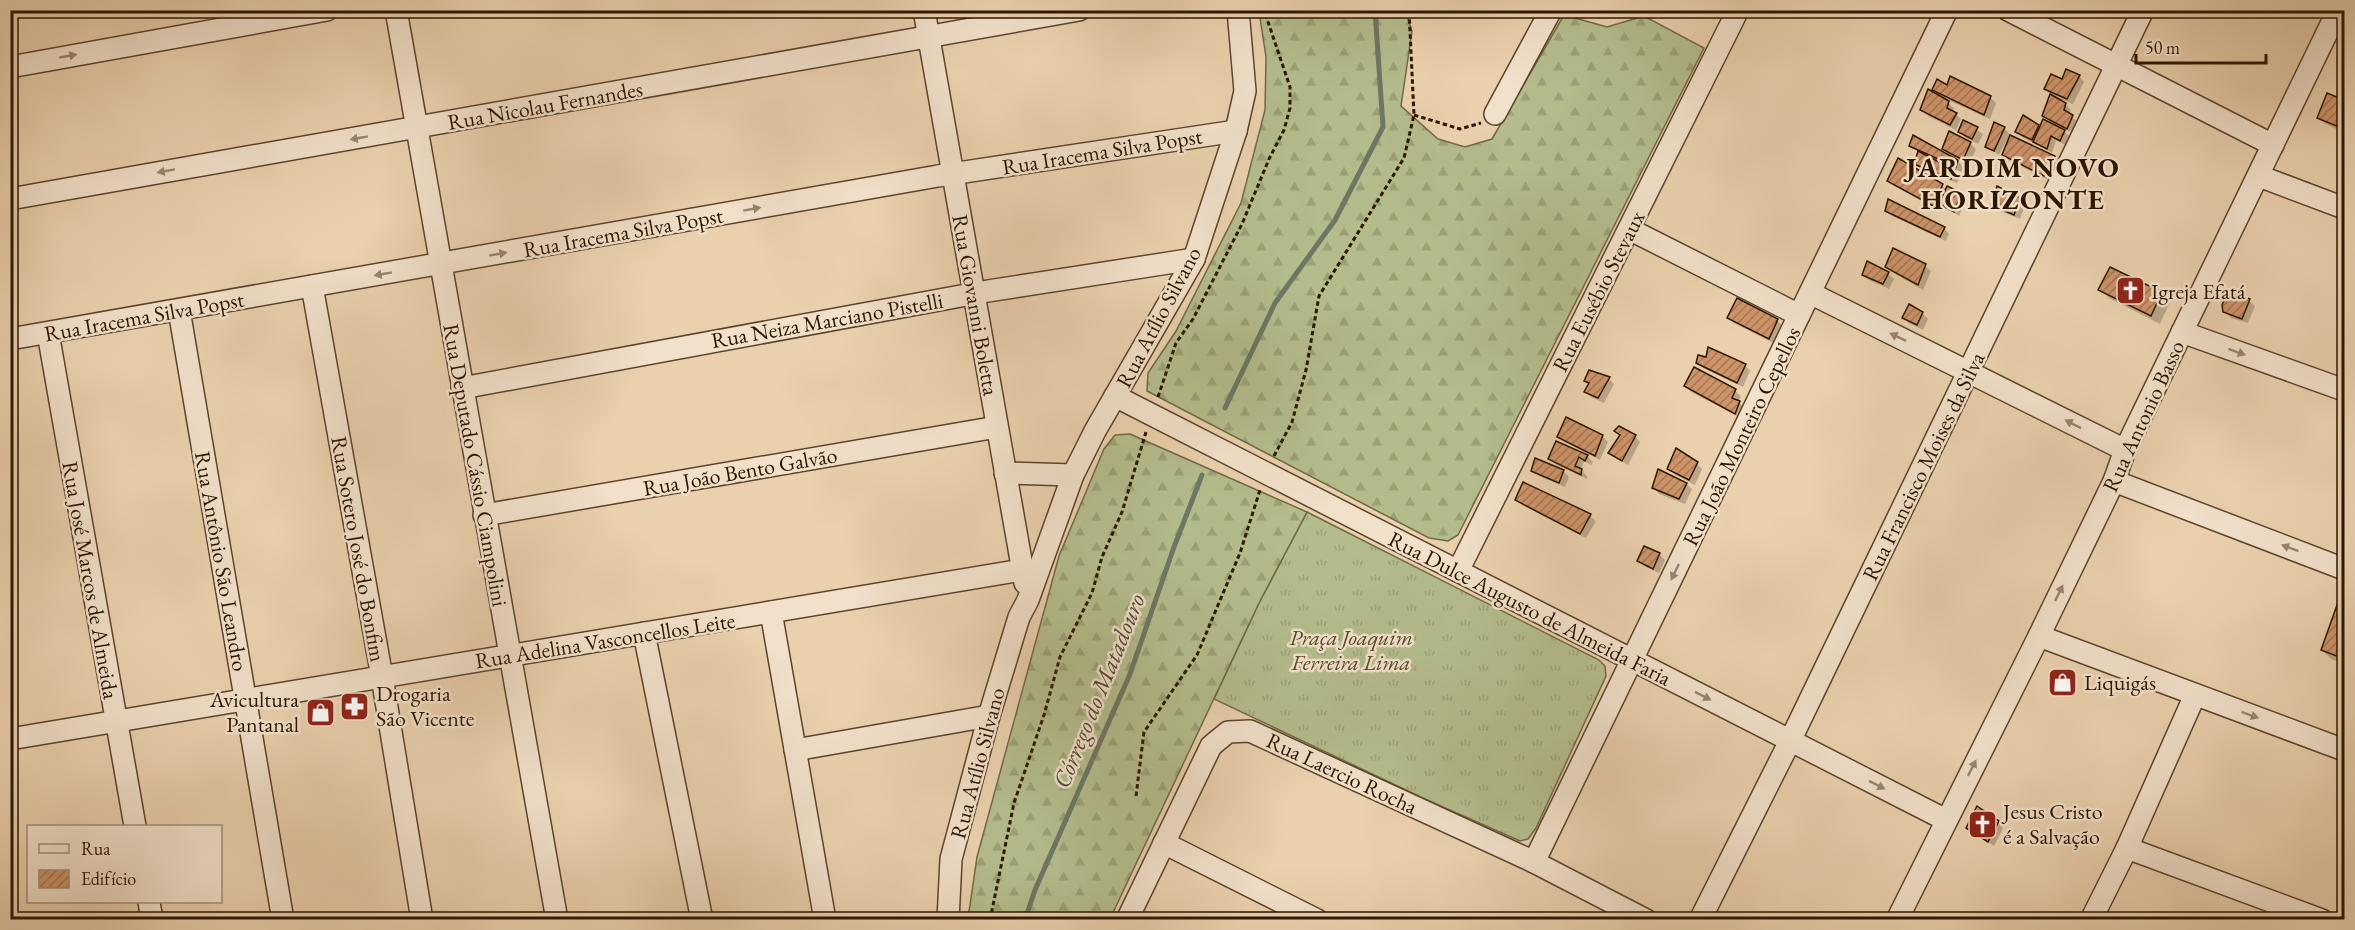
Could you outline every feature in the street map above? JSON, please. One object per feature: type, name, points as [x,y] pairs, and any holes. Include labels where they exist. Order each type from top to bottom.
[{"type":"street","points":[[10,67],[327,10]]},
{"type":"street","name":"Rua Deputado Cássio Ciampolini","points":[[396,10],[557,920]]},
{"type":"street","name":"Rua Giovanni Boletta","points":[[924,10],[1028,600]]},
{"type":"street","name":"Rua Nicolau Fernandes","points":[[10,199],[1079,10]]},
{"type":"street","name":"Rua Atílio Silvano","points":[[948,920],[951,859],[988,716],[1019,617],[1028,600],[1073,475],[1115,396],[1194,259],[1236,131],[1245,91],[1238,10]]},
{"type":"street","points":[[1495,114],[1551,10]]},
{"type":"street","name":"Rua Eusébio Stevaux","points":[[1458,571],[1738,10]]},
{"type":"street","name":"Rua João Monteiro Cepellos","points":[[1534,862],[1947,10]]},
{"type":"street","points":[[2008,10],[2273,145]]},
{"type":"street","name":"Rua Francisco Moises da Silva","points":[[1700,920],[1790,741],[2143,10]]},
{"type":"street","name":"Rua Antonio Basso","points":[[1897,920],[2039,636],[2114,481],[2125,450],[2338,10]]},
{"type":"street","name":"Rua Iracema Silva Popst","points":[[10,339],[953,174],[1236,131]]},
{"type":"street","points":[[2259,176],[2344,208]]},
{"type":"street","points":[[1629,229],[1799,315]]},
{"type":"street","name":"Rua Neiza Marciano Pistelli","points":[[462,388],[974,293],[1194,259]]},
{"type":"street","name":"Rua Sotero José do Bonfim","points":[[312,286],[423,920]]},
{"type":"street","points":[[1810,293],[2125,450]]},
{"type":"street","name":"Rua Antônio São Leandro","points":[[179,310],[283,920]]},
{"type":"street","points":[[2182,332],[2344,390]]},
{"type":"street","name":"Rua José Marcos de Almeida","points":[[48,333],[135,825]]},
{"type":"street","name":"Rua Dulce Augusto de Almeida Faria","points":[[1115,396],[1946,820]]},
{"type":"street","name":"Rua João Bento Galvão","points":[[484,515],[997,427]]},
{"type":"street","points":[[1005,473],[1073,475]]},
{"type":"street","points":[[2114,481],[2344,569]]},
{"type":"street","name":"Rua Adelina Vasconcellos Leite","points":[[10,739],[1022,570]]},
{"type":"street","points":[[771,612],[825,920]]},
{"type":"street","points":[[644,633],[702,920]]},
{"type":"street","points":[[2039,636],[2344,750]]},
{"type":"street","points":[[2091,920],[2127,848],[2195,696]]},
{"type":"street","points":[[795,750],[988,716]]},
{"type":"street","name":"Rua Laercio Rocha","points":[[1127,920],[1211,746],[1228,732],[1250,731],[1534,862],[1646,920]]},
{"type":"street","points":[[1164,843],[1317,920]]},
{"type":"street","points":[[2127,848],[2322,920]]},
{"type":"street","points":[[149,903],[152,920]]},
{"type":"path","points":[[990,920],[1014,803],[1044,715],[1060,657],[1092,593],[1102,557],[1122,512],[1176,343],[1193,319],[1242,224],[1269,159],[1284,130],[1290,108],[1290,87],[1264,10]]},
{"type":"path","points":[[1136,796],[1144,732],[1197,655],[1240,553],[1257,469],[1292,422],[1306,370],[1319,296],[1404,158],[1413,115],[1409,10]]},
{"type":"path","points":[[1413,115],[1460,129],[1488,121],[1495,114]]},
{"type":"green space","points":[[1259,11],[1405,11],[1412,31],[1401,106],[1438,139],[1465,147],[1492,139],[1564,15],[1607,27],[1644,16],[1704,48],[1458,535],[1448,541],[1429,538],[1147,391],[1148,373],[1176,331],[1241,203],[1265,110],[1266,57]]},
{"type":"green space","points":[[1130,434],[1307,512],[1259,603],[1110,919],[968,919],[977,857],[1059,556],[1104,449],[1115,435]]},
{"type":"green space","name":"Praça Joaquim Ferreira Lima","points":[[1307,512],[1599,660],[1605,666],[1606,676],[1536,828],[1528,839],[1520,841],[1427,800],[1214,699],[1259,603]]},
{"type":"building","points":[[2066,69],[2080,75],[2067,99],[2044,89],[2051,74],[2062,79]]},
{"type":"building","points":[[1950,76],[1991,96],[1984,115],[1932,90],[1937,79],[1947,85]]},
{"type":"building","points":[[1928,89],[1949,101],[1947,108],[1957,113],[1950,125],[1920,110]]},
{"type":"building","points":[[2327,93],[2344,100],[2344,129],[2317,118]]},
{"type":"building","points":[[2050,94],[2066,103],[2064,110],[2073,115],[2067,129],[2042,116]]},
{"type":"building","points":[[2023,115],[2039,125],[2032,140],[2015,132]]},
{"type":"building","points":[[2043,119],[2065,130],[2060,141],[2051,136],[2047,149],[2033,142]]},
{"type":"building","points":[[1963,120],[1978,127],[1972,139],[1958,132]]},
{"type":"building","points":[[1994,122],[2005,127],[1994,151],[1985,147]]},
{"type":"building","points":[[1949,131],[1971,142],[1963,160],[1942,149]]},
{"type":"building","points":[[1913,135],[1958,160],[1956,167],[1909,146]]},
{"type":"building","points":[[2010,135],[2055,156],[2044,176],[2002,155]]},
{"type":"building","points":[[1918,151],[1955,170],[1951,179],[1914,164]]},
{"type":"building","points":[[1898,158],[1943,184],[1933,206],[1887,181]]},
{"type":"building","points":[[1947,186],[1962,193],[1954,212],[1939,204]]},
{"type":"building","points":[[1997,186],[2020,198],[2014,215],[1991,205]]},
{"type":"building","points":[[1888,199],[1945,227],[1940,237],[1885,211]]},
{"type":"building","points":[[1893,248],[1926,264],[1918,285],[1885,267]]},
{"type":"building","points":[[1867,261],[1889,272],[1883,284],[1862,275]]},
{"type":"building","name":"Igreja Efatá","points":[[2110,267],[2162,292],[2151,316],[2098,290]]},
{"type":"building","points":[[2228,291],[2250,299],[2242,319],[2223,312],[2222,305]]},
{"type":"building","points":[[1737,298],[1778,319],[1769,339],[1727,318]]},
{"type":"building","points":[[1909,304],[1923,312],[1917,325],[1902,318]]},
{"type":"building","points":[[1708,347],[1746,364],[1737,383],[1696,363],[1698,355],[1706,357]]},
{"type":"building","points":[[1694,367],[1736,389],[1732,398],[1740,401],[1735,414],[1684,386]]},
{"type":"building","points":[[1589,370],[1610,377],[1598,398],[1584,392],[1589,383],[1584,381]]},
{"type":"building","points":[[1566,417],[1603,435],[1595,456],[1557,437]]},
{"type":"building","points":[[1619,426],[1636,435],[1622,461],[1608,453],[1620,435],[1614,431]]},
{"type":"building","points":[[1556,441],[1588,455],[1585,461],[1579,457],[1575,466],[1582,469],[1581,475],[1548,459]]},
{"type":"building","points":[[1676,448],[1698,462],[1689,480],[1667,469]]},
{"type":"building","points":[[1535,458],[1564,470],[1559,483],[1531,471]]},
{"type":"building","points":[[1658,469],[1687,483],[1679,499],[1652,488]]},
{"type":"building","points":[[1523,482],[1591,514],[1580,534],[1515,500]]},
{"type":"building","points":[[1644,546],[1660,553],[1653,569],[1637,561]]},
{"type":"building","points":[[2342,591],[2344,592],[2344,659],[2321,650]]},
{"type":"building","points":[[1977,806],[1999,821],[1988,842],[1966,828]]},
{"type":"waterway","name":"Córrego do Matadouro","points":[[1225,408],[1275,303],[1335,220],[1383,127],[1375,10]]},
{"type":"waterway","name":"Córrego do Matadouro","points":[[1025,920],[1035,890],[1130,674],[1174,547],[1202,475]]},
{"type":"place","name":"Igreja Efatá","points":[[2130,291]]},
{"type":"place","name":"Liquigás","points":[[2063,682]]},
{"type":"place","name":"Drogaria São Vicente","points":[[355,706]]},
{"type":"place","name":"Avicultura Pantanal","points":[[320,712]]},
{"type":"place","name":"Jesus Cristo é a Salvação","points":[[1982,824]]},
{"type":"district","name":"JARDIM NOVO HORIZONTE","points":[[2013,183]]}]
